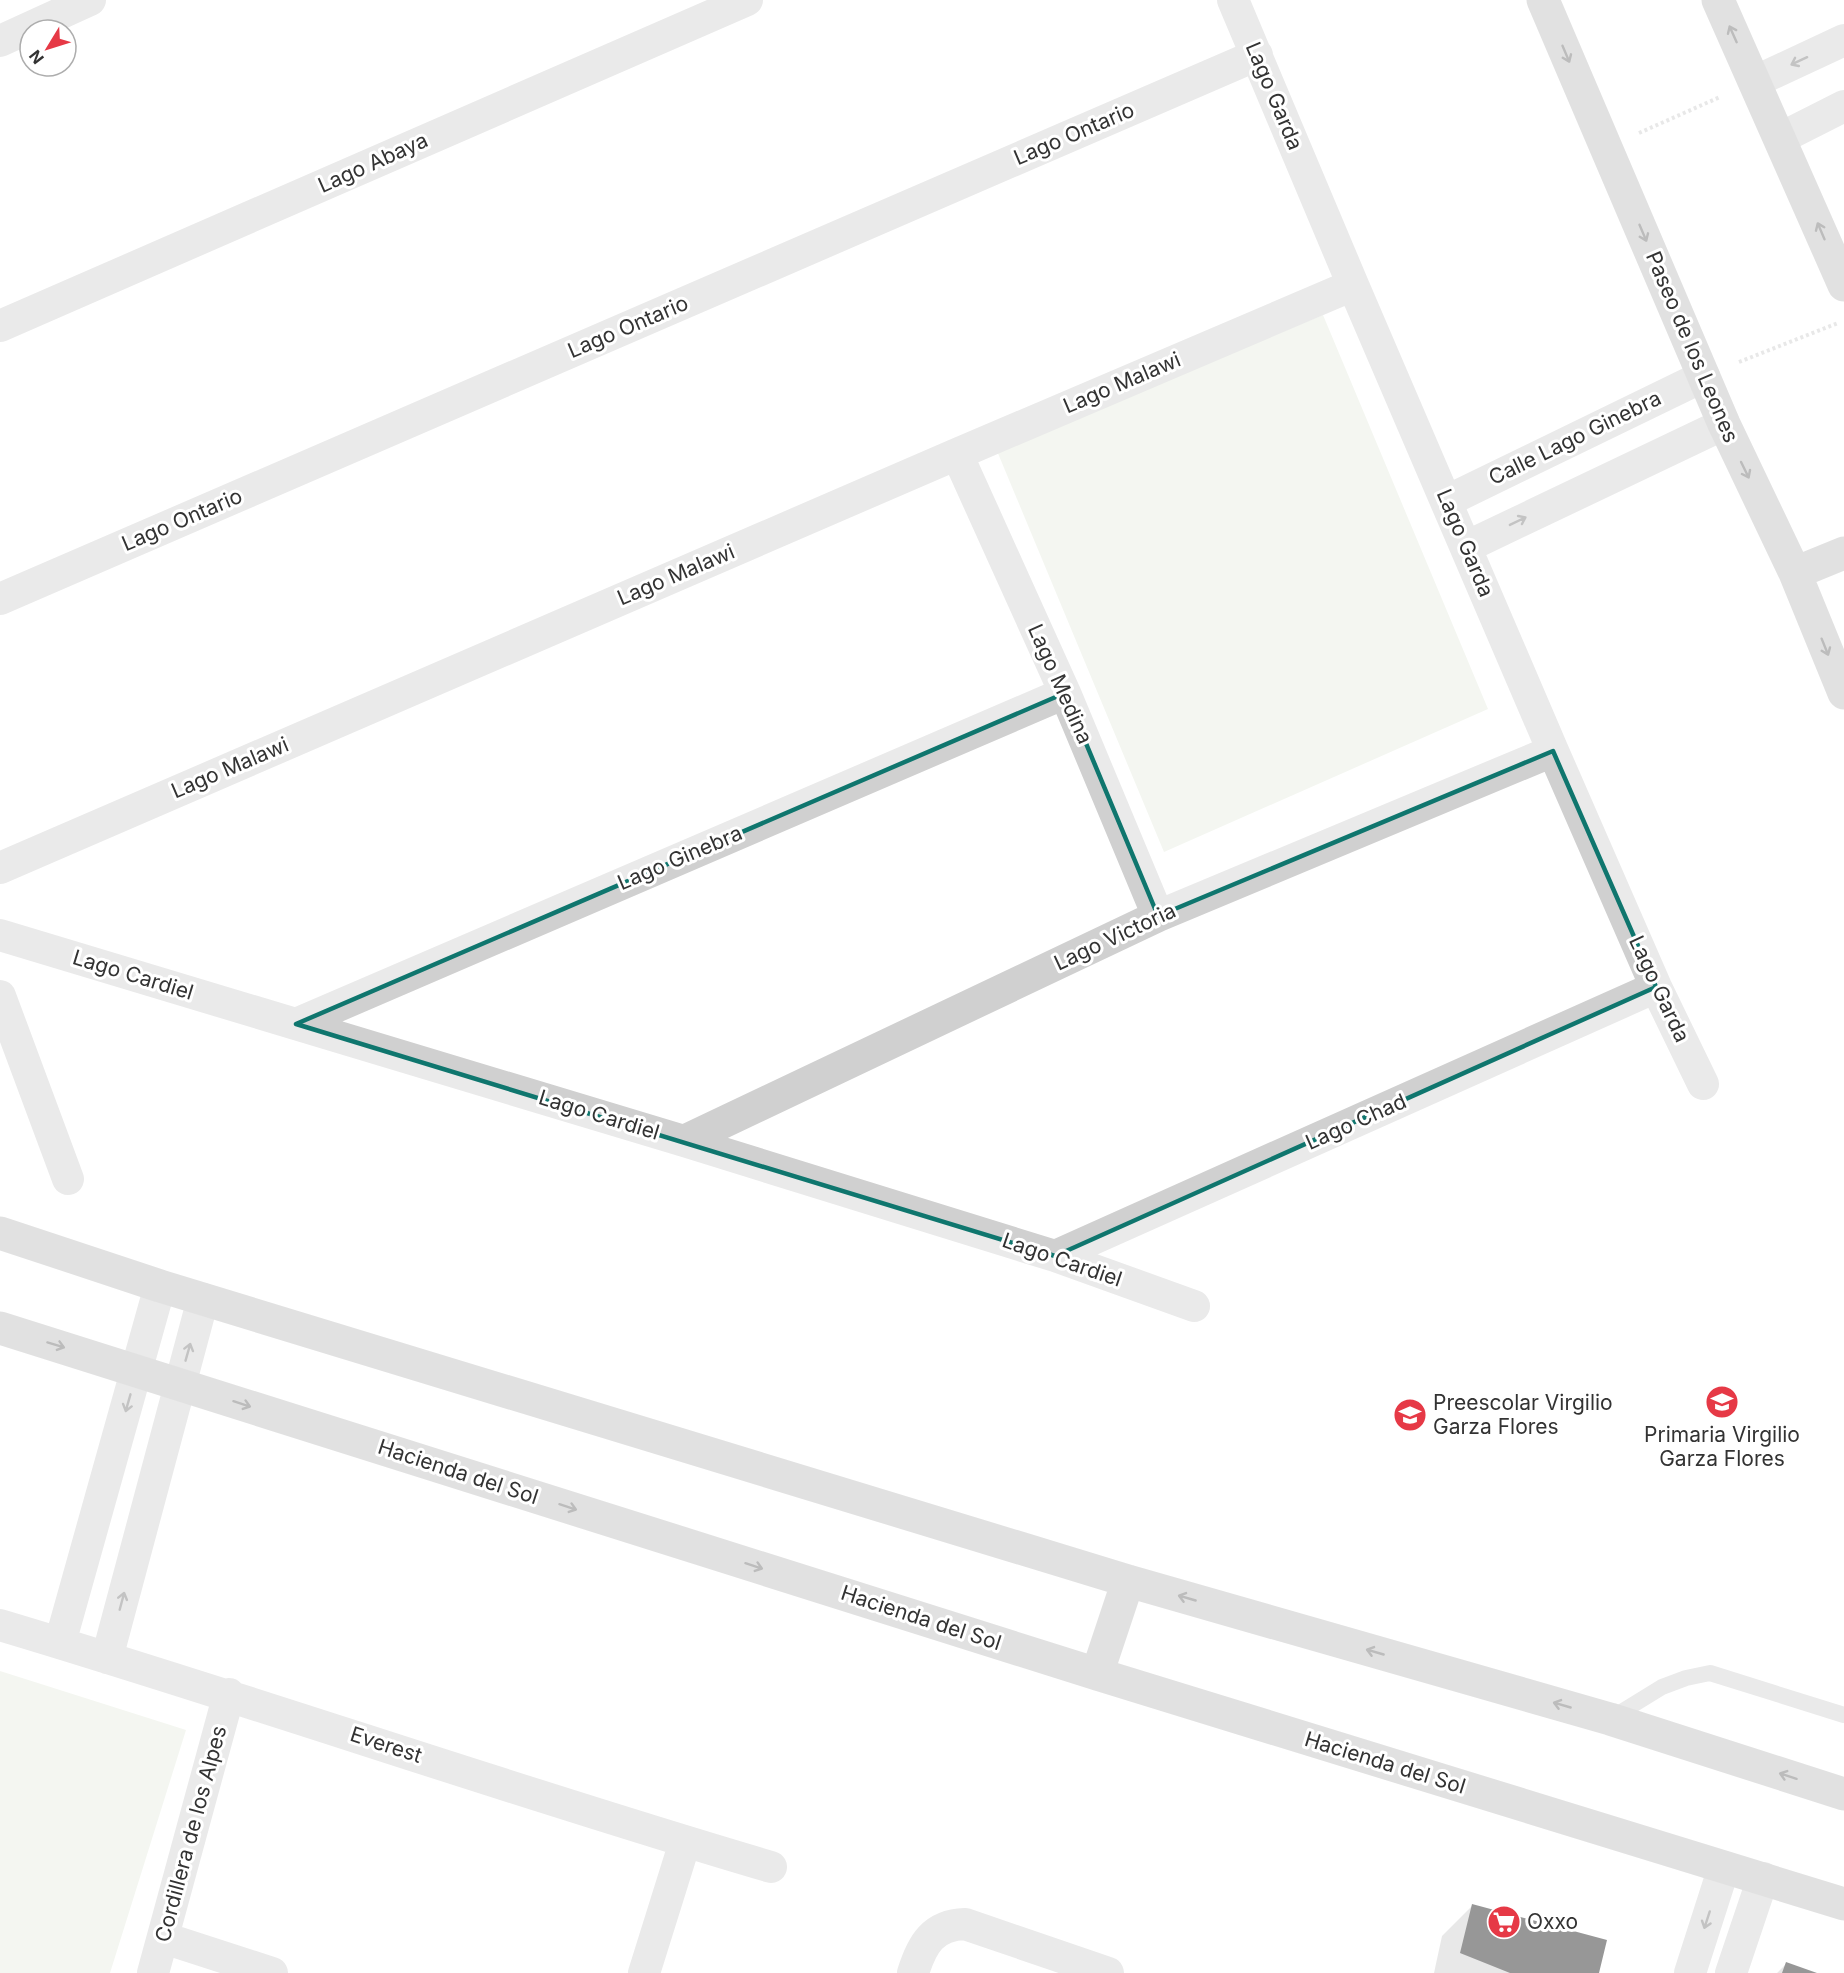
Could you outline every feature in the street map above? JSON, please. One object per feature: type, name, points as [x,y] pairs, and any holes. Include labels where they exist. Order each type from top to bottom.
[{"type":"street","points":[[0,41],[90,0]]},
{"type":"street","name":"Lago Abaya","points":[[0,326],[747,0]]},
{"type":"street","name":"Lago Garda","points":[[1233,0],[1553,751],[1656,987],[1703,1084]]},
{"type":"street","name":"Paseo de los Leones","points":[[1543,0],[1724,424],[1795,573],[1844,693]]},
{"type":"street","points":[[1718,0],[1844,285]]},
{"type":"street","points":[[1754,82],[1844,40]]},
{"type":"street","name":"Lago Ontario","points":[[0,599],[1257,55]]},
{"type":"street","points":[[1780,138],[1844,106]]},
{"type":"street","name":"Lago Malawi","points":[[0,868],[1353,285]]},
{"type":"street","name":"Calle Lago Ginebra","points":[[1447,501],[1704,376]]},
{"type":"street","points":[[1466,547],[1724,424]]},
{"type":"street","points":[[1573,440],[1592,486]]},
{"type":"street","name":"Lago Medina","points":[[957,454],[1065,693],[1158,916]]},
{"type":"street","points":[[1795,573],[1844,553]]},
{"type":"street","name":"Lago Ginebra","points":[[296,1024],[1065,693]]},
{"type":"street","name":"Lago Victoria","points":[[684,1141],[1158,916],[1553,751]]},
{"type":"street","name":"Lago Cardiel","points":[[0,935],[684,1141],[1055,1256],[1194,1306]]},
{"type":"street","name":"Lago Chad","points":[[1055,1256],[1656,987]]},
{"type":"street","points":[[0,996],[68,1179]]},
{"type":"street","points":[[0,1233],[160,1286],[1128,1581],[1610,1719],[1844,1794]]},
{"type":"street","points":[[60,1643],[160,1286]]},
{"type":"street","points":[[107,1658],[203,1299]]},
{"type":"street","name":"Hacienda del Sol","points":[[0,1328],[1097,1674],[1844,1904]]},
{"type":"street","points":[[99,1504],[144,1517]]},
{"type":"street","points":[[1097,1674],[1128,1581]]},
{"type":"street","name":"Everest","points":[[0,1625],[229,1694],[685,1842],[771,1867]]},
{"type":"street","name":"Cordillera de los Alpes","points":[[153,1973],[229,1694]]},
{"type":"street","points":[[644,1973],[685,1842]]},
{"type":"street","points":[[1690,1973],[1724,1867]]},
{"type":"street","points":[[1731,1973],[1763,1878]]},
{"type":"street","points":[[913,1973],[924,1948],[935,1932],[950,1924],[965,1924],[1108,1973]]},
{"type":"street","points":[[164,1938],[272,1973]]},
{"type":"lane","points":[[1610,1719],[1662,1687],[1686,1678],[1710,1673],[1844,1715]]},
{"type":"path","points":[[1606,148],[1754,82]]},
{"type":"path","points":[[1704,376],[1844,320]]},
{"type":"highlighted area","points":[[1065,693],[1158,916],[1553,751],[1656,987],[1055,1256],[296,1024]]},
{"type":"shaded area","points":[[1323,315],[1488,709],[1164,852],[997,451]]},
{"type":"shaded area","points":[[0,1671],[186,1730],[110,1973],[0,1973]]},
{"type":"building","name":"Oxxo","points":[[1472,1904],[1607,1940],[1599,1973],[1510,1973],[1460,1953]]},
{"type":"building","points":[[1786,1962],[1817,1973],[1782,1973]]},
{"type":"place","name":"Primaria Virgilio Garza Flores","points":[[1722,1402]]},
{"type":"place","name":"Preescolar Virgilio Garza Flores","points":[[1410,1415]]},
{"type":"place","name":"Oxxo","points":[[1504,1922]]}]
